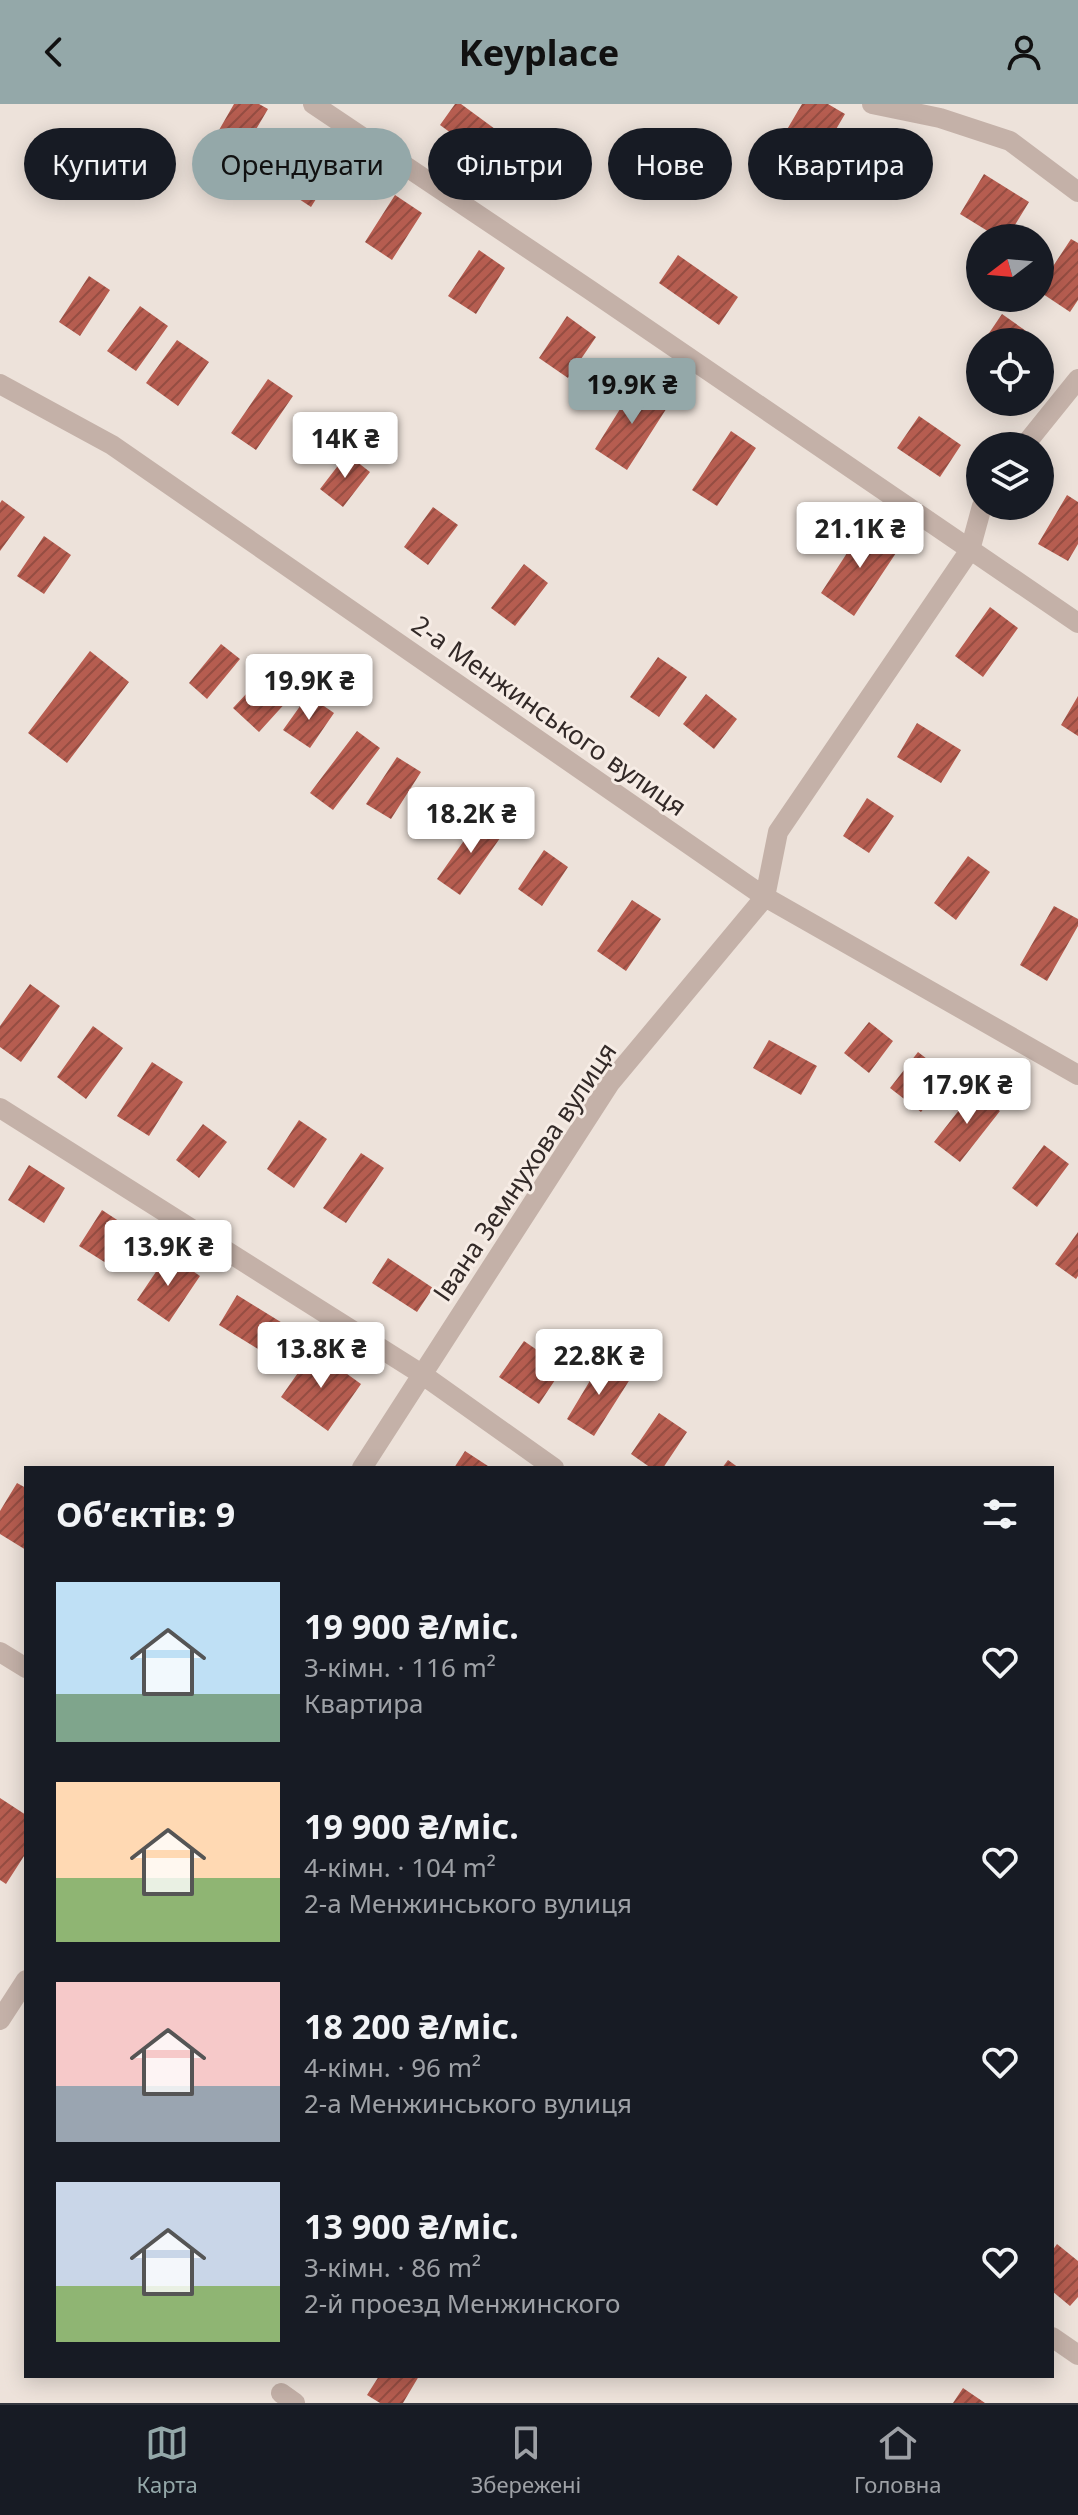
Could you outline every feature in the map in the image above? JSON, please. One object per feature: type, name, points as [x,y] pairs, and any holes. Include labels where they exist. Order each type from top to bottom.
[{"type":"street","points":[[313,104],[604,298],[1078,623]]},
{"type":"street","points":[[872,104],[940,118],[1010,141],[1078,192]]},
{"type":"street","points":[[1035,432],[1078,379]]},
{"type":"street","name":"2-а Менжинського вулиця","points":[[0,384],[112,445],[765,897],[1078,1075]]},
{"type":"street","name":"Івана Земнухова вулиця","points":[[363,1466],[610,1083],[765,897],[778,832],[970,550],[978,520]]},
{"type":"street","points":[[0,1108],[423,1375],[551,1466]]},
{"type":"street","points":[[0,1652],[24,1667]]},
{"type":"street","points":[[0,2020],[24,1983]]},
{"type":"street","points":[[1054,2338],[1078,2355]]},
{"type":"building","points":[[234,104],[259,104],[268,109],[257,128],[220,128]]},
{"type":"building","points":[[455,104],[461,104],[494,128],[444,128],[440,125]]},
{"type":"building","points":[[802,104],[828,104],[845,114],[837,128],[788,128]]},
{"type":"building","points":[[984,174],[1029,202],[1016,224],[976,224],[960,214]]},
{"type":"building","points":[[300,200],[315,200],[311,207]]},
{"type":"building","points":[[392,200],[402,200],[422,213],[392,260],[365,242]]},
{"type":"building","points":[[1071,239],[1078,243],[1078,300],[1070,312],[1054,301],[1054,265]]},
{"type":"building","points":[[479,250],[505,268],[476,314],[448,296]]},
{"type":"building","points":[[678,255],[738,297],[719,325],[659,283]]},
{"type":"building","points":[[89,276],[110,290],[80,336],[59,322]]},
{"type":"building","points":[[140,306],[168,326],[136,371],[107,351]]},
{"type":"building","points":[[1002,314],[1022,328],[992,328]]},
{"type":"building","points":[[567,316],[596,337],[568,378],[539,358]]},
{"type":"building","points":[[177,340],[209,362],[178,406],[146,383]]},
{"type":"building","points":[[268,379],[293,396],[256,450],[231,433]]},
{"type":"building","points":[[637,382],[670,403],[627,470],[595,449]]},
{"type":"building","points":[[919,416],[961,445],[940,477],[897,448]]},
{"type":"building","points":[[731,431],[756,448],[717,506],[692,490]]},
{"type":"building","points":[[347,454],[370,472],[343,507],[320,489]]},
{"type":"building","points":[[1067,495],[1078,502],[1078,544],[1068,561],[1038,544]]},
{"type":"building","points":[[2,500],[25,517],[0,551],[0,503]]},
{"type":"building","points":[[433,507],[458,525],[428,565],[404,547]]},
{"type":"building","points":[[866,524],[900,547],[854,616],[821,593]]},
{"type":"building","points":[[44,536],[71,555],[44,594],[17,576]]},
{"type":"building","points":[[524,564],[548,583],[515,626],[491,608]]},
{"type":"building","points":[[990,607],[1018,628],[983,677],[955,656]]},
{"type":"building","points":[[221,644],[240,659],[207,699],[189,683]]},
{"type":"building","points":[[90,651],[129,682],[67,763],[28,733]]},
{"type":"building","points":[[658,657],[687,677],[659,717],[630,697]]},
{"type":"building","points":[[264,675],[289,699],[259,732],[233,708]]},
{"type":"building","points":[[706,694],[737,719],[714,749],[683,724]]},
{"type":"building","points":[[308,695],[334,713],[310,748],[283,730]]},
{"type":"building","points":[[1078,696],[1078,736],[1061,725]]},
{"type":"building","points":[[917,723],[961,750],[941,783],[897,757]]},
{"type":"building","points":[[357,731],[380,748],[333,810],[310,793]]},
{"type":"building","points":[[397,757],[421,772],[391,819],[366,804]]},
{"type":"building","points":[[867,798],[894,816],[869,853],[843,836]]},
{"type":"building","points":[[482,815],[505,831],[460,895],[437,879]]},
{"type":"building","points":[[544,850],[568,867],[542,906],[518,889]]},
{"type":"building","points":[[968,856],[990,872],[956,920],[934,903]]},
{"type":"building","points":[[632,900],[661,919],[626,971],[597,951]]},
{"type":"building","points":[[1054,906],[1078,919],[1078,926],[1047,981],[1020,965]]},
{"type":"building","points":[[30,984],[60,1006],[21,1062],[0,1047],[0,1026]]},
{"type":"building","points":[[869,1022],[893,1041],[869,1073],[844,1053]]},
{"type":"building","points":[[93,1026],[123,1048],[86,1099],[57,1077]]},
{"type":"building","points":[[769,1040],[817,1066],[801,1095],[753,1068]]},
{"type":"building","points":[[918,1052],[949,1076],[921,1112],[890,1088]]},
{"type":"building","points":[[152,1062],[183,1082],[149,1136],[117,1116]]},
{"type":"building","points":[[974,1091],[1000,1111],[960,1162],[934,1142]]},
{"type":"building","points":[[299,1120],[327,1139],[294,1188],[267,1169]]},
{"type":"building","points":[[203,1124],[227,1142],[199,1178],[176,1160]]},
{"type":"building","points":[[1044,1145],[1069,1164],[1037,1207],[1012,1188]]},
{"type":"building","points":[[361,1153],[384,1168],[346,1223],[323,1208]]},
{"type":"building","points":[[29,1165],[65,1188],[44,1223],[8,1200]]},
{"type":"building","points":[[102,1210],[137,1233],[114,1268],[79,1246]]},
{"type":"building","points":[[1078,1232],[1078,1276],[1076,1279],[1055,1264]]},
{"type":"building","points":[[168,1254],[200,1276],[169,1322],[137,1300]]},
{"type":"building","points":[[388,1258],[433,1288],[417,1312],[372,1283]]},
{"type":"building","points":[[237,1295],[284,1324],[266,1354],[219,1325]]},
{"type":"building","points":[[524,1341],[563,1368],[539,1404],[499,1377]]},
{"type":"building","points":[[314,1350],[361,1384],[328,1431],[281,1397]]},
{"type":"building","points":[[603,1359],[632,1376],[594,1436],[567,1419]]},
{"type":"building","points":[[659,1413],[687,1432],[664,1466],[648,1466],[631,1454]]},
{"type":"building","points":[[465,1451],[488,1466],[455,1466]]},
{"type":"building","points":[[17,1483],[24,1487],[24,1549],[0,1534],[0,1511]]},
{"type":"building","points":[[0,1798],[24,1814],[24,1856],[6,1884],[0,1880]]},
{"type":"building","points":[[1057,2244],[1078,2261],[1078,2297],[1070,2306],[1054,2293],[1054,2248]]},
{"type":"building","points":[[378,2378],[418,2378],[403,2403],[380,2403],[367,2395]]},
{"type":"building","points":[[963,2388],[985,2403],[953,2403]]}]
